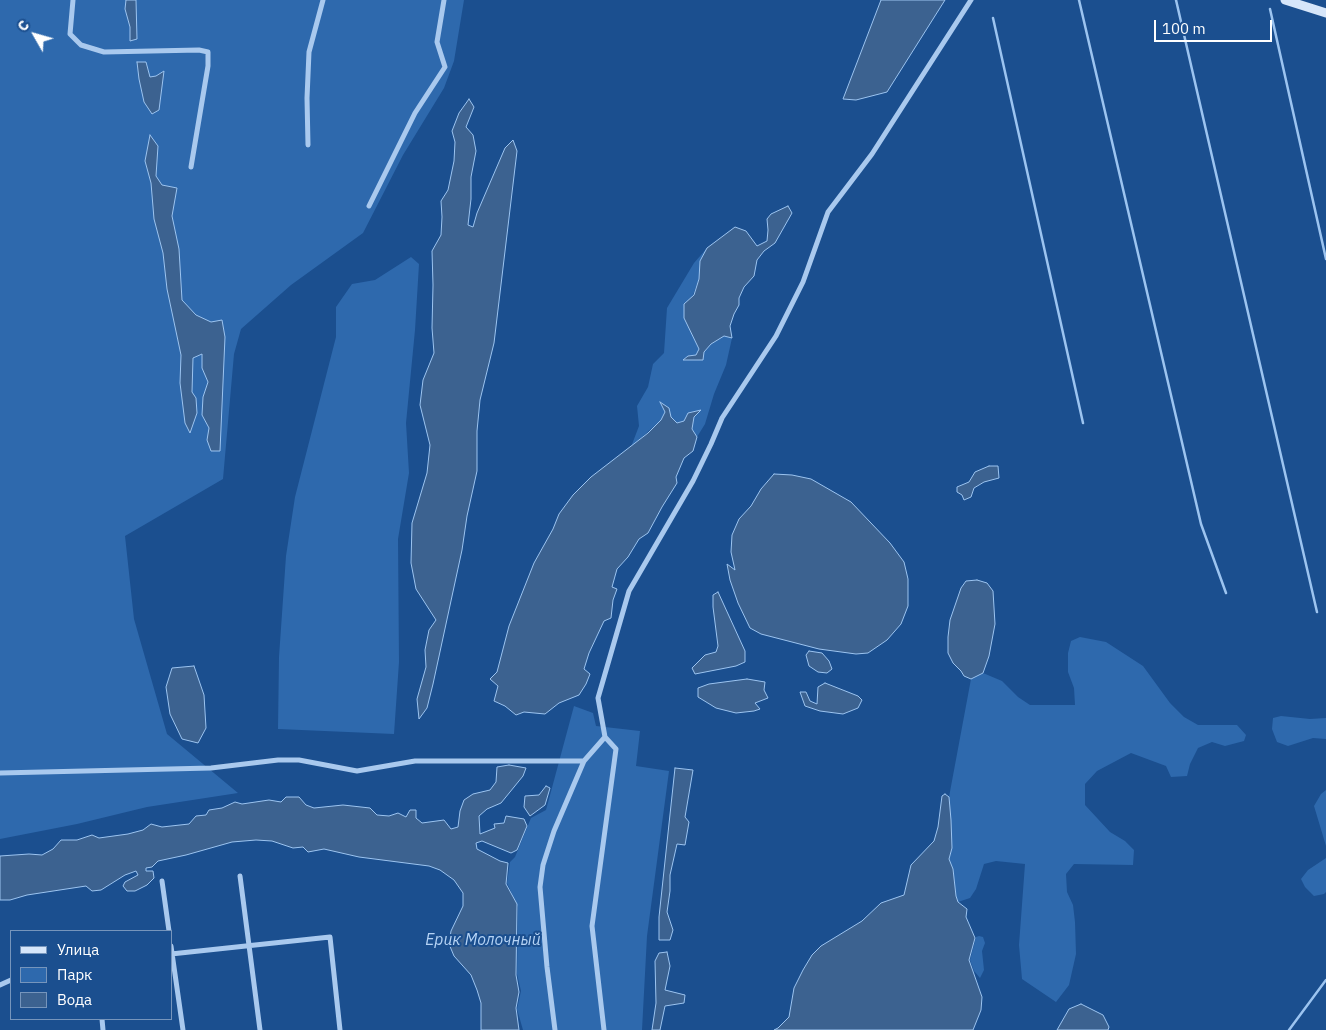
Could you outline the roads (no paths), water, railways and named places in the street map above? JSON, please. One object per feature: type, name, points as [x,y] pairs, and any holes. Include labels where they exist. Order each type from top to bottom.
[{"type":"street","points":[[73,0],[70,34],[81,45],[104,52],[199,50],[208,52],[208,66],[191,167]]},
{"type":"street","points":[[308,146],[307,98],[309,52],[323,0]]},
{"type":"street","points":[[369,206],[415,113],[445,67],[437,42],[444,0]]},
{"type":"street","points":[[604,1030],[592,926],[616,749],[605,737],[598,698],[629,591],[692,481],[722,418],[776,336],[803,282],[828,212],[872,154],[971,0]]},
{"type":"street","points":[[1285,0],[1326,13]]},
{"type":"street","points":[[555,1030],[542,922],[541,880],[543,865],[554,831],[584,761],[605,737]]},
{"type":"street","points":[[0,773],[211,768],[278,760],[300,760],[357,771],[414,761],[584,761]]},
{"type":"street","points":[[240,876],[260,1030]]},
{"type":"street","points":[[162,882],[169,930]]},
{"type":"street","points":[[183,1030],[172,954],[330,937],[340,1030]]},
{"type":"water","points":[[126,0],[136,0],[137,39],[130,41],[130,27],[125,9]]},
{"type":"water","points":[[881,0],[945,0],[887,92],[856,100],[843,99]]},
{"type":"water","points":[[137,62],[146,62],[150,77],[164,71],[159,110],[152,114],[144,102]]},
{"type":"water","points":[[469,99],[474,107],[466,127],[473,135],[476,151],[471,177],[468,225],[473,227],[477,213],[505,148],[513,140],[517,151],[494,343],[480,400],[477,431],[477,471],[433,684],[427,708],[419,719],[417,699],[426,667],[425,650],[429,630],[436,620],[416,589],[411,563],[412,523],[427,473],[430,445],[420,405],[423,380],[434,353],[432,328],[432,251],[441,235],[441,201],[448,190],[454,161],[455,142],[452,131],[459,113]]},
{"type":"water","points":[[150,135],[158,146],[156,176],[162,185],[177,188],[172,216],[179,249],[182,300],[196,315],[211,322],[222,320],[225,337],[220,451],[211,451],[207,440],[209,428],[202,415],[203,397],[208,382],[202,368],[202,354],[193,358],[192,392],[196,398],[197,413],[190,433],[185,423],[180,383],[181,355],[167,289],[163,253],[154,219],[151,183],[145,161]]},
{"type":"water","points":[[788,206],[792,213],[775,243],[764,251],[757,260],[754,276],[744,287],[739,298],[739,305],[730,326],[732,338],[724,336],[711,344],[704,352],[703,360],[683,360],[688,356],[696,355],[699,349],[684,318],[684,304],[694,295],[699,279],[700,261],[707,248],[735,227],[746,231],[757,246],[767,241],[767,219],[771,214]]},
{"type":"water","points":[[660,402],[669,408],[671,417],[677,423],[684,421],[688,413],[701,410],[694,417],[692,429],[697,437],[693,451],[684,458],[676,477],[677,483],[648,533],[639,539],[628,557],[617,569],[612,587],[617,589],[613,600],[611,618],[604,621],[589,653],[584,669],[590,674],[586,684],[579,695],[559,703],[545,714],[524,712],[516,715],[505,706],[494,701],[498,686],[490,679],[497,672],[509,626],[534,563],[559,514],[573,495],[591,477],[648,433],[661,420],[665,412]]},
{"type":"water","points":[[989,466],[998,466],[999,478],[984,482],[974,488],[971,497],[964,500],[962,495],[957,492],[957,487],[969,482],[975,472]]},
{"type":"water","points":[[774,474],[811,479],[851,502],[890,543],[904,562],[908,579],[908,606],[901,624],[887,640],[868,653],[856,654],[819,649],[761,634],[750,628],[738,603],[727,564],[735,570],[731,552],[732,535],[739,519]]},
{"type":"water","points":[[977,580],[987,583],[993,591],[995,624],[989,656],[983,673],[971,679],[964,676],[953,663],[948,653],[948,637],[950,620],[961,588],[966,581]]},
{"type":"water","points":[[718,592],[745,651],[745,662],[736,666],[695,674],[692,668],[705,655],[716,652],[718,646],[713,595]]},
{"type":"water","points":[[809,651],[822,653],[829,661],[832,669],[827,673],[818,672],[809,666],[806,655]]},
{"type":"water","points":[[194,666],[204,695],[206,728],[198,743],[182,739],[170,714],[166,687],[172,668]]},
{"type":"water","points":[[747,679],[765,682],[764,690],[768,698],[755,703],[760,709],[736,713],[716,708],[698,697],[698,688],[709,684]]},
{"type":"water","points":[[825,683],[858,696],[862,700],[858,708],[843,714],[820,711],[805,706],[800,692],[806,692],[810,701],[817,704],[818,687]]},
{"type":"water","name":"Ерик Молочный","points":[[509,765],[526,768],[523,776],[501,803],[487,809],[479,816],[480,834],[495,828],[494,824],[504,823],[506,816],[524,819],[527,826],[517,850],[511,853],[482,841],[476,843],[477,849],[508,863],[506,884],[517,904],[516,975],[519,992],[516,1008],[519,1030],[481,1030],[481,1003],[477,990],[471,975],[454,956],[449,944],[451,931],[463,906],[463,893],[454,880],[440,870],[429,866],[359,857],[324,849],[308,852],[303,847],[293,848],[272,841],[256,840],[232,842],[158,861],[152,867],[146,868],[146,871],[153,871],[154,878],[147,885],[135,891],[127,891],[123,886],[125,882],[138,875],[136,871],[125,875],[101,890],[92,891],[86,886],[27,895],[10,900],[0,900],[0,856],[42,855],[53,849],[61,840],[77,840],[92,835],[99,838],[128,834],[143,830],[151,824],[162,827],[189,824],[196,816],[206,815],[209,810],[222,808],[235,802],[242,804],[269,800],[281,802],[286,797],[299,797],[306,805],[314,808],[343,805],[370,808],[377,815],[389,816],[398,813],[406,817],[410,810],[416,810],[416,818],[422,823],[444,820],[451,829],[458,827],[460,811],[464,800],[473,794],[490,790],[496,782],[497,767]]},
{"type":"water","points":[[675,768],[693,770],[685,817],[689,822],[685,845],[677,844],[670,875],[667,912],[673,930],[670,940],[659,940],[659,917]]},
{"type":"water","points":[[546,786],[550,788],[545,805],[530,816],[524,807],[525,796],[539,795]]},
{"type":"water","points":[[945,794],[949,797],[951,820],[952,848],[949,859],[953,869],[956,896],[958,902],[967,909],[966,917],[975,938],[969,960],[982,997],[981,1010],[973,1030],[774,1030],[789,1017],[794,988],[812,955],[821,946],[862,921],[881,903],[904,895],[911,865],[934,841],[942,796]]},
{"type":"water","points":[[667,952],[670,966],[665,990],[685,995],[684,1003],[665,1006],[660,1030],[652,1030],[656,1003],[655,961],[659,953]]},
{"type":"water","points":[[1081,1004],[1103,1015],[1109,1027],[1108,1030],[1057,1030],[1069,1009]]},
{"type":"waterway","points":[[1079,0],[1201,524],[1226,593]]},
{"type":"waterway","points":[[1176,0],[1317,612]]},
{"type":"waterway","points":[[1270,9],[1326,259]]},
{"type":"waterway","points":[[993,18],[1083,423]]},
{"type":"waterway","points":[[1289,1030],[1326,980]]}]
